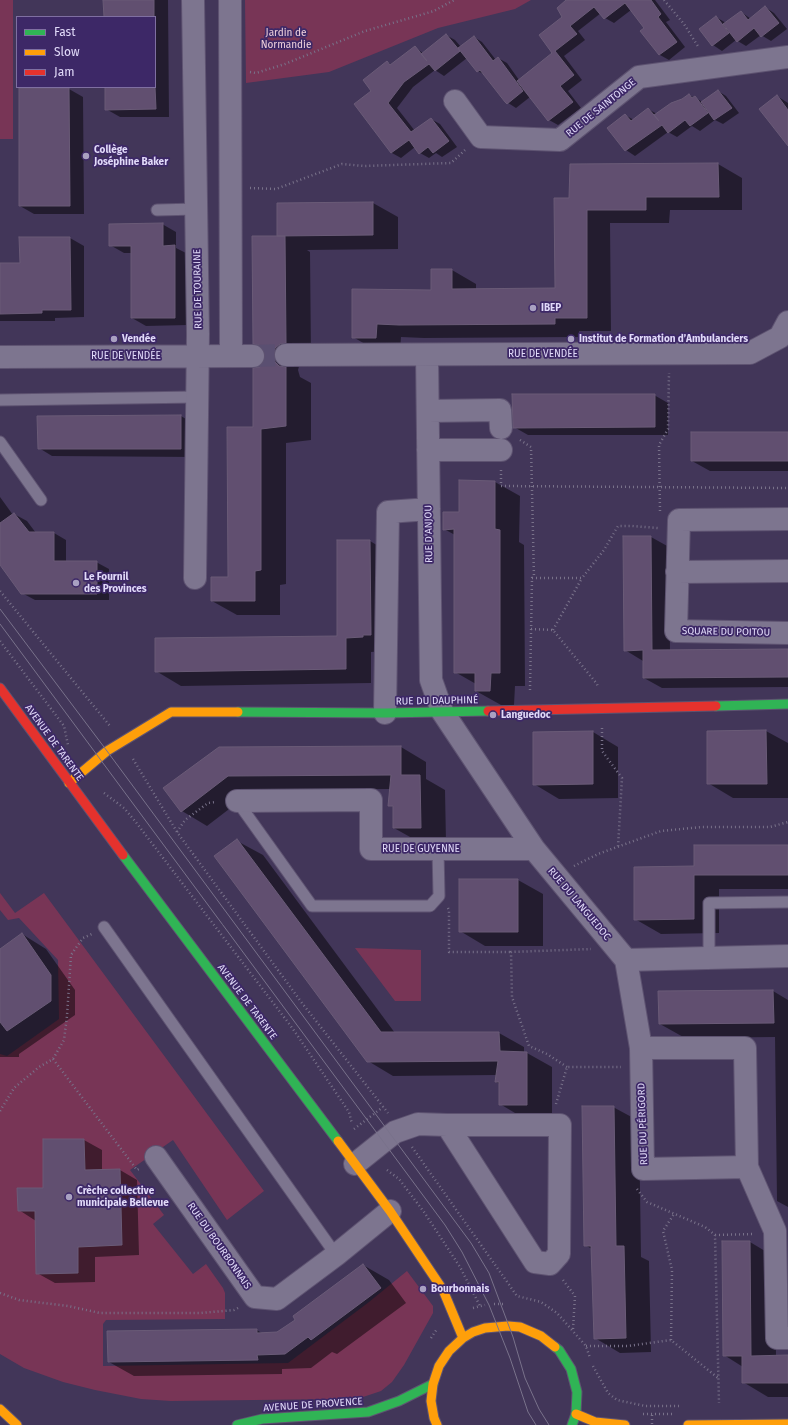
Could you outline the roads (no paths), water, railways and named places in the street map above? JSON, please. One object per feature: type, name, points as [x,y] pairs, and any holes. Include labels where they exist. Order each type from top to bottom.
[{"type":"street","name":"RUE DE TOURAINE","points":[[193,0],[198,356],[195,578]]},
{"type":"street","name":"RUE DE VENDÉE","points":[[0,357],[242,356],[231,187],[230,0]]},
{"type":"street","name":"RUE DE SAINTONGE","points":[[455,101],[481,137],[560,140],[639,77],[788,57]]},
{"type":"street","name":"RUE DE VENDÉE","points":[[286,355],[750,354],[780,337],[788,322]]},
{"type":"street","name":"RUE D'ANJOU","points":[[427,355],[431,680],[442,712]]},
{"type":"street","points":[[428,411],[500,410],[501,428]]},
{"type":"street","points":[[428,450],[501,450]]},
{"type":"street","points":[[385,713],[388,512],[429,509]]},
{"type":"street","name":"SQUARE DU POITOU","points":[[788,519],[679,520],[676,631],[788,633]]},
{"type":"street","points":[[677,572],[788,571]]},
{"type":"street","name":"AVENUE DE TARENTE","points":[[0,688],[390,1211],[443,1290],[463,1338]]},
{"type":"street","name":"RUE DU DAUPHINÉ","points":[[69,782],[99,757],[171,712],[385,713],[788,704]]},
{"type":"street","name":"RUE DU LANGUEDOC","points":[[442,712],[534,849],[626,960]]},
{"type":"street","name":"RUE DE GUYENNE","points":[[237,801],[371,800],[371,850],[534,849]]},
{"type":"street","points":[[626,960],[788,956]]},
{"type":"street","name":"RUE DU PÉRIGORD","points":[[626,960],[641,1057],[643,1169],[747,1167]]},
{"type":"street","points":[[641,1057],[745,1048],[747,1167],[781,1231],[777,1338],[788,1338]]},
{"type":"street","points":[[355,1164],[390,1134],[418,1124],[560,1125],[559,1254],[550,1264],[535,1262],[447,1125]]},
{"type":"street","name":"RUE DU BOURBONNAIS","points":[[156,1157],[255,1297],[277,1299],[336,1256],[390,1211]]},
{"type":"street","points":[[454,1314],[474,1326],[484,1328]]},
{"type":"street","points":[[436,1425],[431,1401],[433,1384],[439,1366],[449,1351],[463,1338],[473,1332],[484,1328],[508,1326],[520,1327],[541,1336],[559,1350],[571,1369],[577,1392],[576,1414],[572,1425]]},
{"type":"street","name":"AVENUE DE PROVENCE","points":[[237,1425],[262,1419],[368,1412],[399,1401],[433,1384]]},
{"type":"street","points":[[0,1409],[17,1425]]},
{"type":"street","points":[[576,1414],[595,1422],[626,1425]]},
{"type":"street","points":[[688,1425],[788,1424]]},
{"type":"lane","points":[[157,210],[197,209]]},
{"type":"lane","points":[[0,400],[197,397]]},
{"type":"lane","points":[[0,442],[41,500]]},
{"type":"lane","points":[[237,801],[312,906],[430,906],[439,896],[438,849]]},
{"type":"lane","points":[[709,958],[709,903],[788,902]]},
{"type":"lane","points":[[104,927],[336,1256]]},
{"type":"tunnel","points":[[253,356],[286,355]]},
{"type":"tram line","points":[[0,609],[107,751],[471,1243],[489,1273],[513,1337],[525,1378],[539,1409],[549,1425]]},
{"type":"tram line","points":[[0,624],[445,1225],[462,1252],[489,1305],[510,1358],[528,1412],[536,1425]]},
{"type":"place","name":"Collège Joséphine Baker","points":[[86,156]]},
{"type":"place","name":"IBEP","points":[[533,308]]},
{"type":"place","name":"Vendée","points":[[114,339]]},
{"type":"place","name":"Institut de Formation d’Ambulanciers","points":[[571,339]]},
{"type":"place","name":"Le Fournil des Provinces","points":[[76,583]]},
{"type":"place","name":"Languedoc","points":[[493,715]]},
{"type":"place","name":"Crèche collective municipale Bellevue","points":[[69,1197]]},
{"type":"place","name":"Bourbonnais","points":[[423,1289]]},
{"type":"park label","name":"Jardin de Normandie","points":[[286,38]]}]
